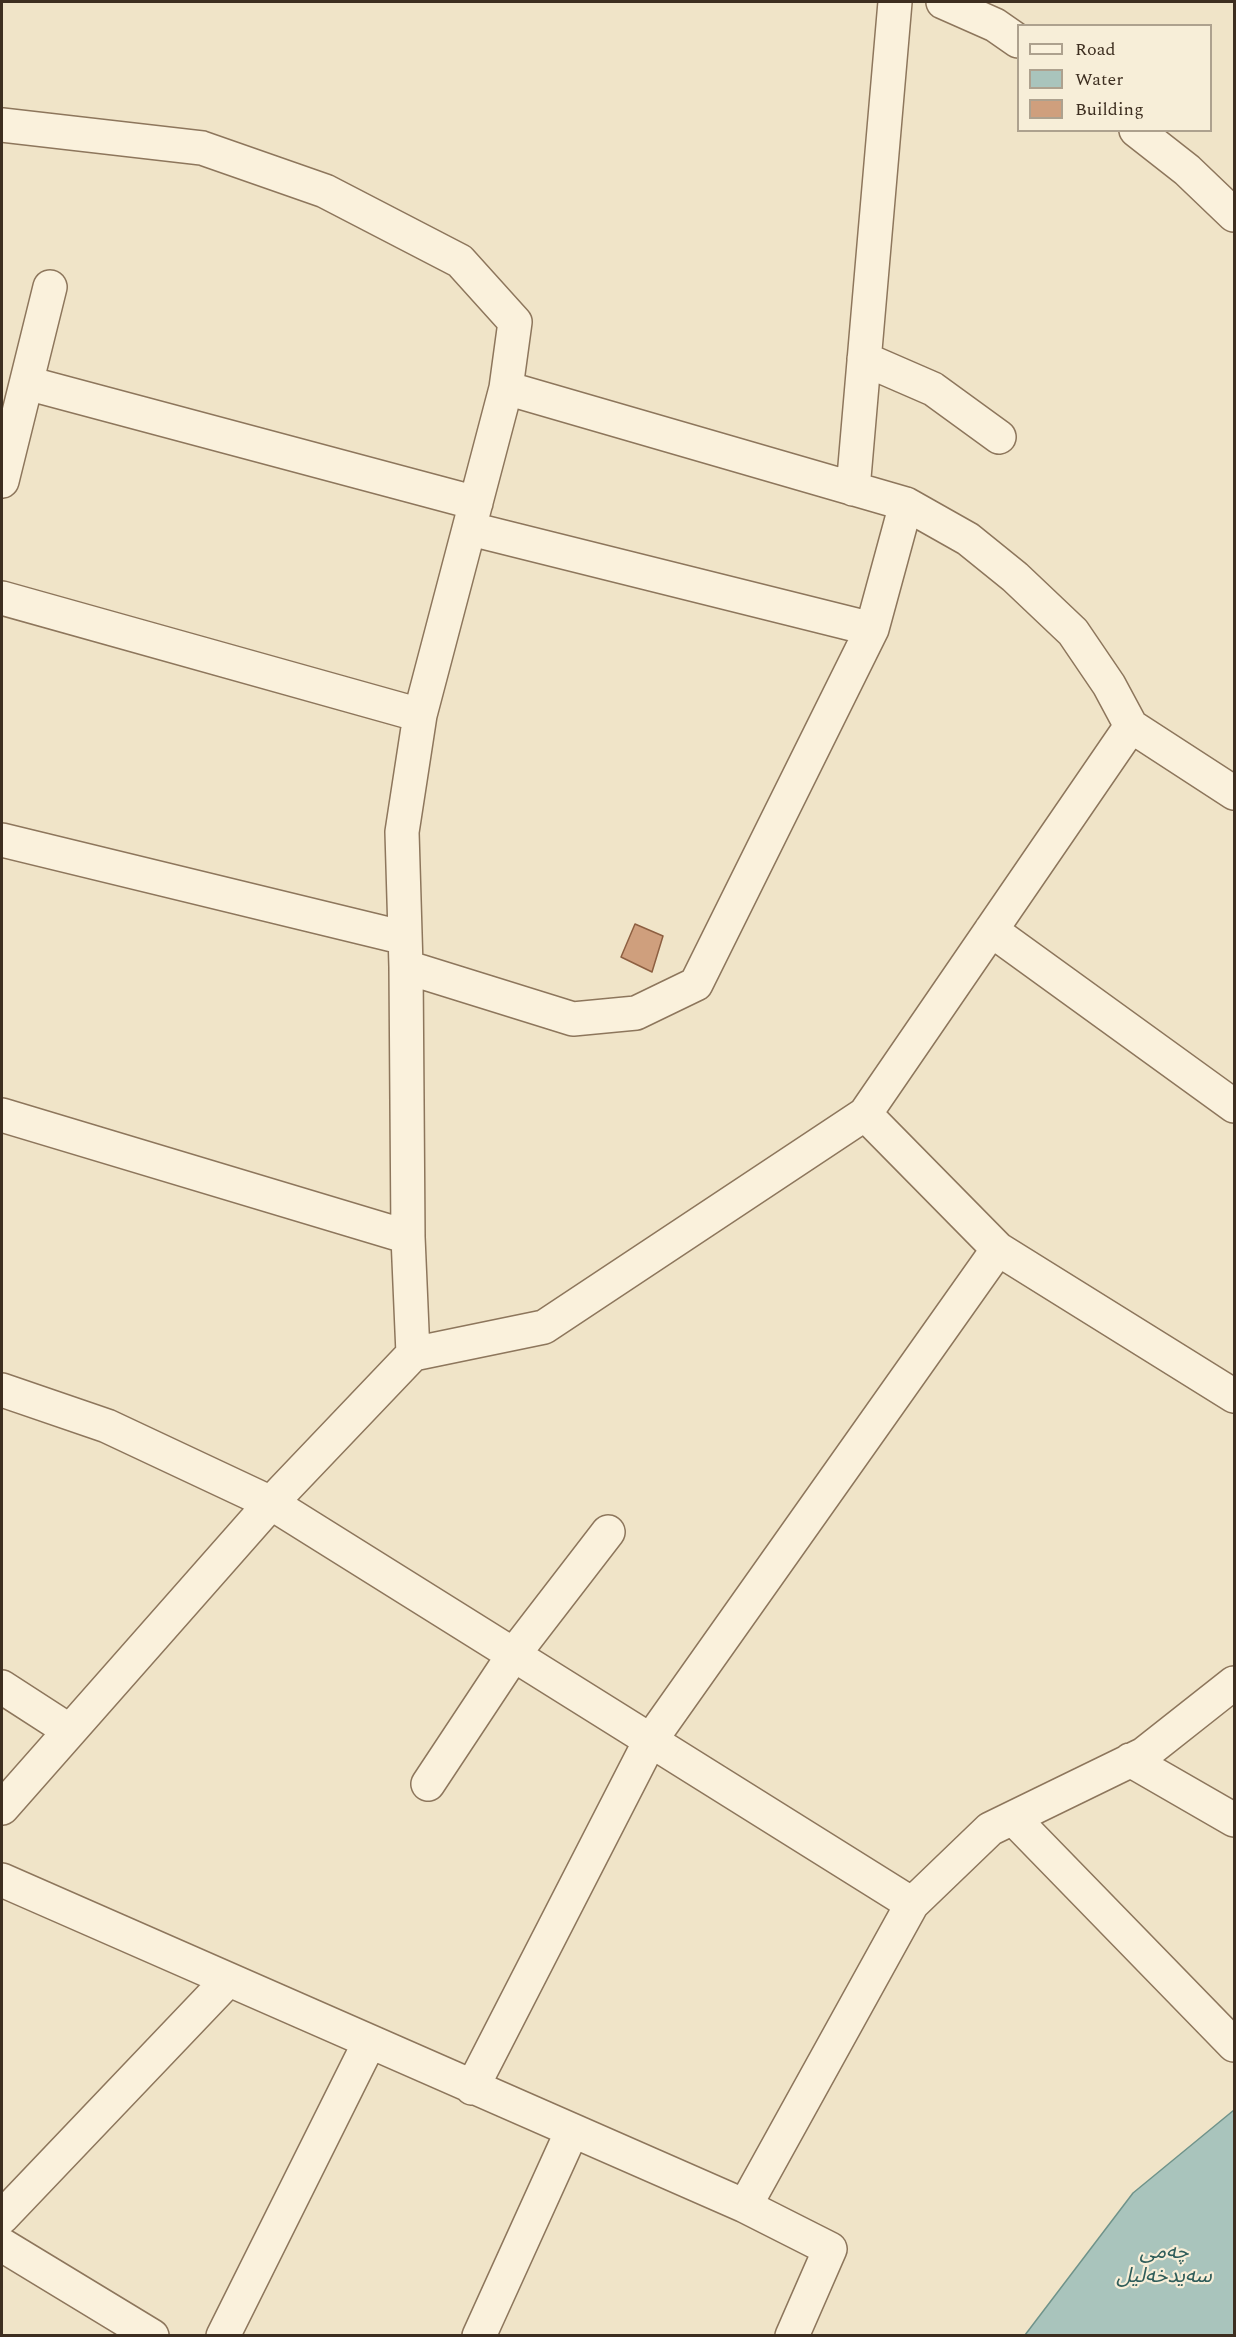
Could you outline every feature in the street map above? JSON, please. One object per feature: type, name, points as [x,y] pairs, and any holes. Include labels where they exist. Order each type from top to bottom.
[{"type":"street","points":[[853,489],[896,2]]},
{"type":"street","points":[[943,2],[995,25],[1017,39]]},
{"type":"street","points":[[2,125],[202,148],[325,191],[460,261],[515,322],[506,388],[420,715],[402,832],[406,953],[408,1237],[413,1354]]},
{"type":"street","points":[[1139,132],[1187,170],[1234,215]]},
{"type":"street","points":[[2,481],[50,287]]},
{"type":"street","points":[[864,359],[933,389],[999,437]]},
{"type":"street","points":[[27,383],[474,516],[872,629]]},
{"type":"street","points":[[506,388],[906,504],[968,539],[1016,577],[1073,632],[1109,685],[1131,726],[1234,793]]},
{"type":"street","points":[[2,840],[406,953],[573,1019],[636,1013],[696,984],[872,629],[906,504]]},
{"type":"street","points":[[2,598],[420,715]]},
{"type":"street","points":[[2,1808],[271,1503],[413,1354],[544,1327],[865,1114],[1131,726]]},
{"type":"street","points":[[991,930],[1234,1106]]},
{"type":"street","points":[[865,1114],[999,1249],[1234,1396]]},
{"type":"street","points":[[2,1115],[408,1237]]},
{"type":"street","points":[[472,2088],[651,1741],[999,1249]]},
{"type":"street","points":[[2,1390],[107,1426],[271,1503],[912,1905]]},
{"type":"street","points":[[428,1784],[514,1654],[608,1532]]},
{"type":"street","points":[[745,2206],[912,1905],[990,1829],[1144,1754],[1234,1683]]},
{"type":"street","points":[[2,1687],[70,1731]]},
{"type":"street","points":[[1130,1760],[1234,1820]]},
{"type":"street","points":[[1013,1818],[1234,2045]]},
{"type":"street","points":[[2,1881],[745,2206],[830,2249],[792,2336]]},
{"type":"street","points":[[2,2217],[228,1980]]},
{"type":"street","points":[[223,2336],[369,2043]]},
{"type":"street","points":[[479,2336],[572,2132]]},
{"type":"street","points":[[2,2245],[152,2336]]},
{"type":"water","name":"چەمی سەیدخەلیل","points":[[1234,2110],[1234,2335],[1025,2335],[1133,2193]]},
{"type":"building","points":[[635,924],[663,936],[652,972],[621,957]]}]
